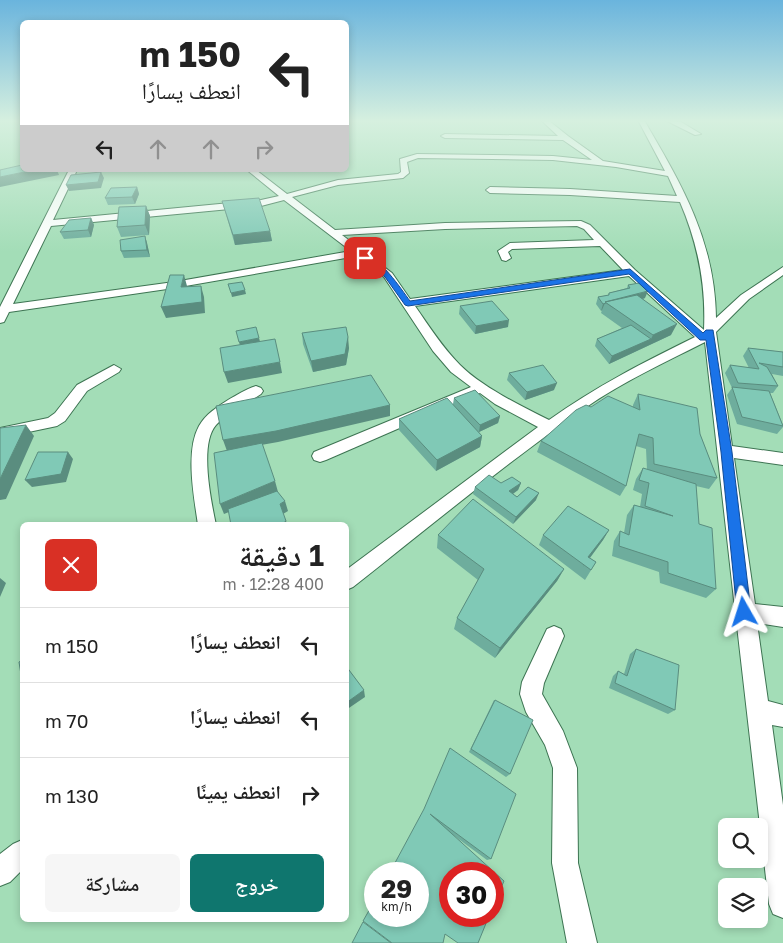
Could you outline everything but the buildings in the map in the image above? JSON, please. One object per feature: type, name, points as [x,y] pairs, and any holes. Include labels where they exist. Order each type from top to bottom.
[{"type":"street","points":[[48,223],[261,203],[338,183],[400,176],[405,173],[404,164]]},
{"type":"street","points":[[608,164],[668,174]]},
{"type":"street","points":[[663,164],[701,245],[707,271],[711,304],[706,335],[726,452],[744,612],[783,904]]},
{"type":"street","points":[[0,319],[72,172]]},
{"type":"street","points":[[254,172],[358,254],[375,264],[388,276],[438,348],[456,369],[500,401],[550,427]]},
{"type":"street","points":[[490,190],[570,192],[681,199]]},
{"type":"street","points":[[332,233],[406,227],[570,222],[583,225],[630,272],[706,335]]},
{"type":"street","points":[[506,258],[504,251],[510,246],[601,243]]},
{"type":"street","points":[[6,309],[174,286],[358,254]]},
{"type":"street","points":[[349,579],[480,478],[581,404],[639,370],[706,335],[745,297],[783,270]]},
{"type":"street","points":[[408,304],[630,272]]},
{"type":"street","points":[[765,282],[783,284]]},
{"type":"street","points":[[0,433],[52,422],[60,417],[82,388],[114,368]]},
{"type":"street","points":[[320,456],[481,388]]},
{"type":"street","points":[[206,522],[199,474],[203,433],[213,418],[256,391]]},
{"type":"street","points":[[726,452],[783,459]]},
{"type":"street","points":[[744,612],[783,617]]},
{"type":"street","points":[[554,636],[533,682],[531,694],[534,704],[555,739],[565,768],[565,863],[582,943]]},
{"type":"street","points":[[758,710],[783,716]]},
{"type":"street","points":[[0,872],[20,855]]},
{"type":"route","points":[[365,258],[388,276],[408,304],[630,272],[703,338],[710,332],[744,612]]}]
